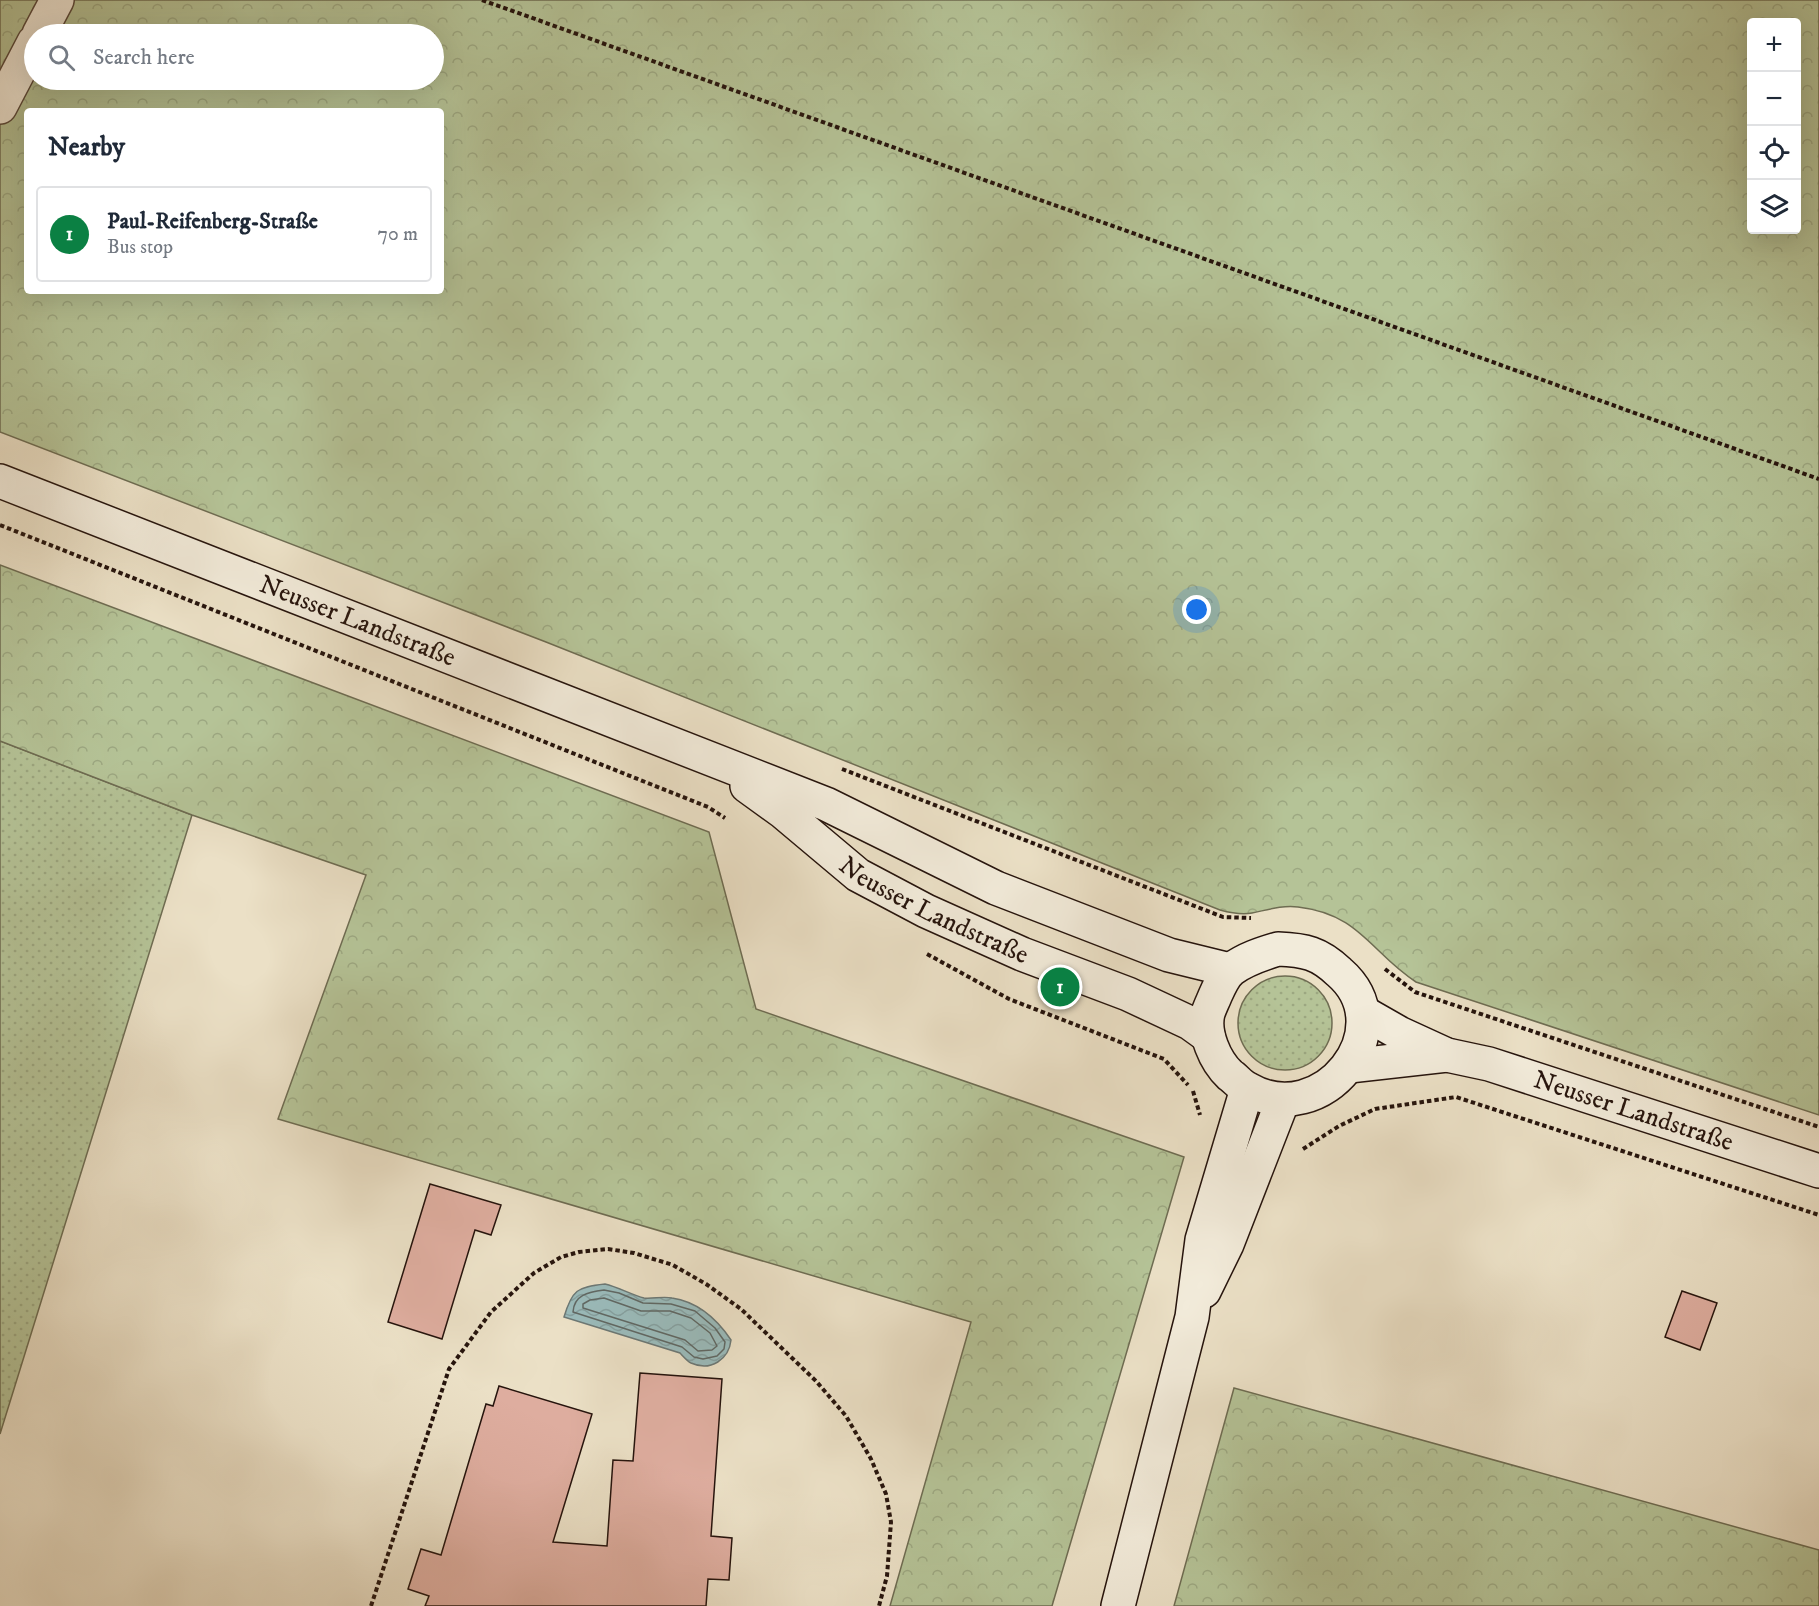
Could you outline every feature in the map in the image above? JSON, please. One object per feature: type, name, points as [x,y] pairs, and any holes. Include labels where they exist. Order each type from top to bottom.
[{"type":"main road","points":[[44,24],[57,0]]},
{"type":"main road","points":[[0,107],[24,61]]},
{"type":"main road","name":"Neusser Landstraße","points":[[0,481],[826,804],[996,888],[1169,955],[1230,970]]},
{"type":"main road","name":"Neusser Landstraße","points":[[714,762],[783,812],[858,875],[926,911],[1022,954],[1128,994],[1190,1023],[1208,1036]]},
{"type":"main road","points":[[1278,949],[1302,950],[1325,959],[1344,975],[1357,991],[1364,1013],[1359,1045],[1349,1066],[1335,1082],[1311,1096],[1283,1100],[1246,1089],[1226,1071],[1208,1036],[1208,1014],[1219,987],[1230,970],[1254,956],[1278,949]]},
{"type":"main road","name":"Neusser Landstraße","points":[[1364,1013],[1399,1033],[1447,1055],[1489,1064],[1819,1171]]},
{"type":"main road","name":"Neusser Landstraße","points":[[1349,1066],[1447,1055]]},
{"type":"main road","points":[[1118,1606],[1192,1317],[1202,1240],[1246,1089]]},
{"type":"main road","points":[[1192,1317],[1227,1244],[1283,1100]]},
{"type":"path","points":[[482,0],[1819,479]]},
{"type":"path","points":[[834,765],[1223,917],[1260,917]]},
{"type":"path","points":[[1378,963],[1415,992],[1819,1127]]},
{"type":"path","points":[[371,1606],[449,1369],[491,1312],[534,1273],[561,1257],[579,1252],[608,1249],[634,1253],[673,1265],[715,1290],[741,1309],[816,1381],[846,1416],[871,1459],[886,1494],[891,1522],[887,1576],[879,1606]]},
{"type":"green space","points":[[0,0],[1819,0],[1819,1115],[1416,982],[1351,926],[1319,911],[1298,907],[1280,907],[1244,914],[1220,910],[546,642],[0,432]]},
{"type":"green space","points":[[0,565],[709,832],[756,1009],[1184,1157],[1052,1606],[890,1606],[971,1322],[278,1119],[366,875],[192,815],[0,741]]},
{"type":"green space","points":[[0,741],[192,815],[0,1434]]},
{"type":"green space","points":[[1285,976],[1303,979],[1318,990],[1329,1005],[1332,1023],[1329,1041],[1318,1056],[1303,1067],[1285,1070],[1267,1067],[1252,1056],[1241,1041],[1238,1023],[1241,1005],[1252,990],[1267,979]]},
{"type":"green space","points":[[1234,1388],[1819,1550],[1819,1606],[1174,1606]]},
{"type":"water","points":[[605,1284],[644,1298],[665,1297],[691,1303],[720,1325],[731,1340],[727,1353],[712,1365],[698,1365],[690,1362],[680,1353],[564,1317],[573,1295],[582,1289]]},
{"type":"building","points":[[430,1184],[501,1205],[491,1235],[475,1230],[442,1339],[388,1322]]},
{"type":"building","points":[[1682,1291],[1717,1303],[1700,1350],[1665,1337]]},
{"type":"building","points":[[640,1373],[722,1379],[711,1536],[732,1538],[729,1580],[708,1579],[706,1606],[425,1606],[429,1596],[408,1589],[421,1549],[441,1555],[486,1404],[493,1406],[499,1386],[592,1414],[553,1542],[607,1546],[613,1460],[633,1461]]},
{"type":"place","name":"Paul-Reifenberg-Straße","points":[[1060,987]]}]
